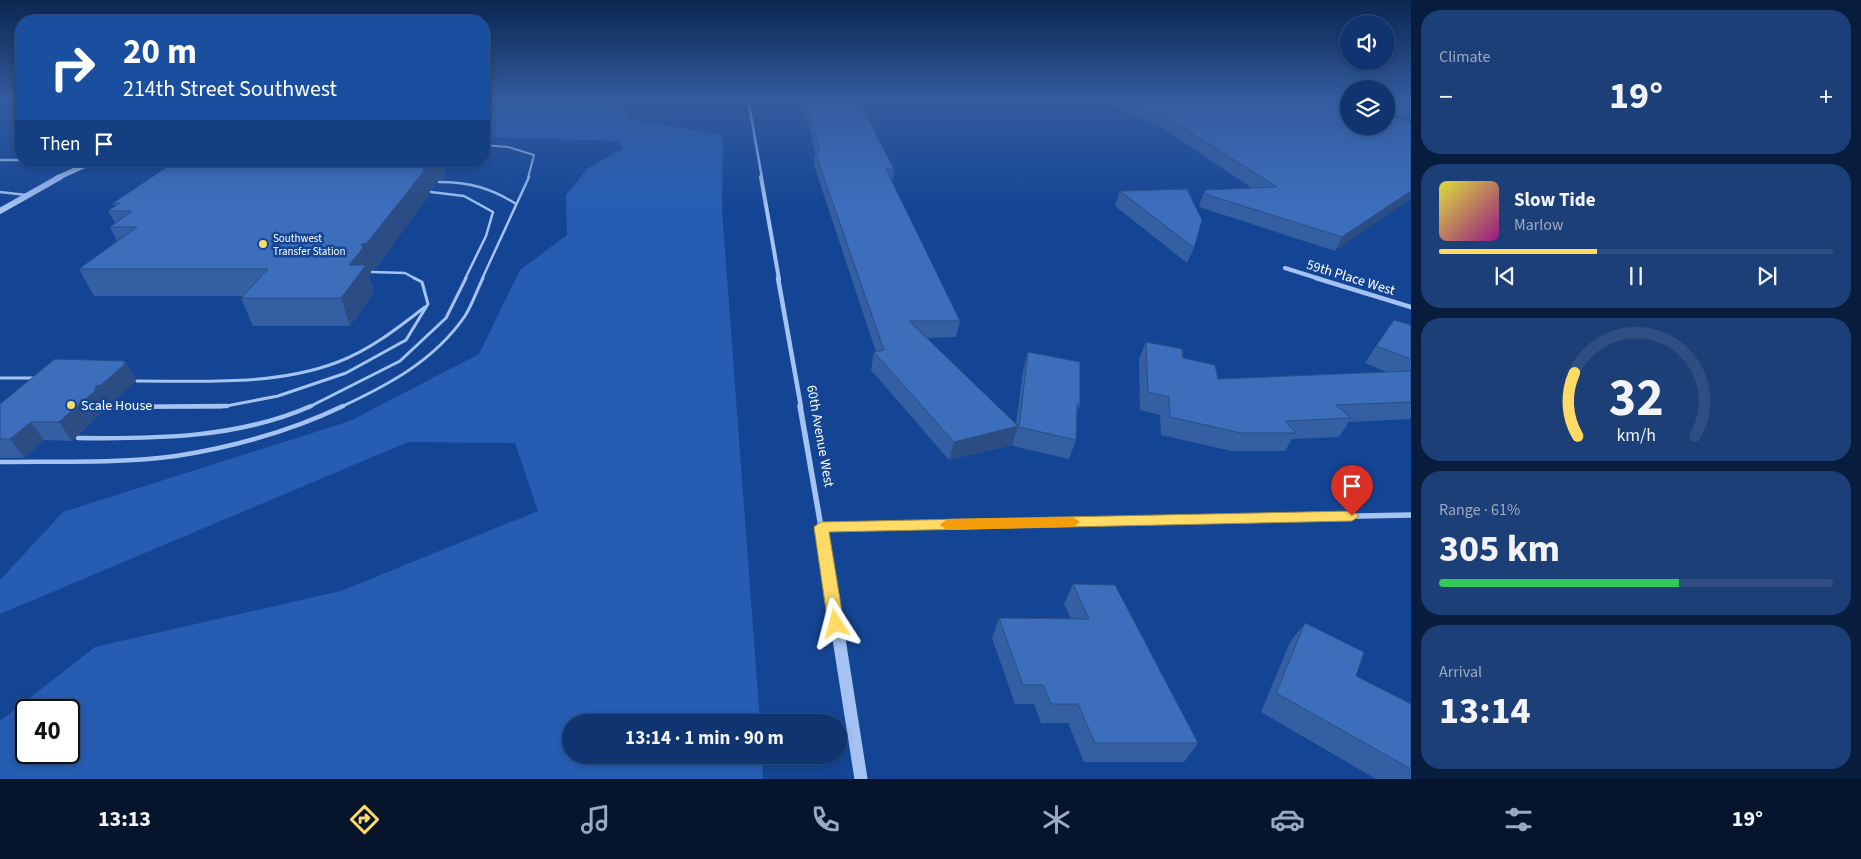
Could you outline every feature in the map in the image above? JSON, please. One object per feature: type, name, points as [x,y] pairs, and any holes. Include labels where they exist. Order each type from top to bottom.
[{"type":"street","name":"60th Avenue West","points":[[754,135],[862,779]]},
{"type":"street","points":[[0,160],[15,160]]},
{"type":"street","points":[[0,211],[26,195],[83,167]]},
{"type":"street","name":"59th Place West","points":[[1285,268],[1411,307]]},
{"type":"street","points":[[821,527],[1411,515]]},
{"type":"lane","points":[[0,462],[104,461],[174,456],[239,444],[324,415],[389,384],[428,357],[465,316],[530,174],[534,155],[508,147],[490,146]]},
{"type":"lane","points":[[439,182],[471,182],[495,190],[516,204]]},
{"type":"lane","points":[[0,192],[26,195]]},
{"type":"lane","points":[[78,438],[132,439],[233,431],[309,407],[400,361],[446,318],[486,236],[493,212],[477,200],[454,192],[431,192]]},
{"type":"lane","points":[[108,407],[221,407],[278,396],[346,374],[406,340],[428,304],[422,282],[405,273],[372,272]]},
{"type":"lane","points":[[137,381],[205,382],[312,371],[361,352],[428,304]]},
{"type":"lane","points":[[0,378],[40,378]]},
{"type":"shaded area","points":[[490,135],[723,135],[722,210],[759,714],[562,714],[562,764],[762,764],[763,779],[0,779],[0,721],[15,709],[15,764],[80,764],[80,699],[28,699],[95,647],[341,591],[538,511],[515,443],[408,442],[0,614],[0,580],[63,512],[350,421],[479,354],[520,270],[567,235],[566,195],[588,168],[622,149],[619,141],[490,137]]},
{"type":"building","points":[[815,135],[877,135],[894,169],[886,169],[960,321],[909,321],[1018,426],[954,442],[874,352],[884,350],[815,152],[820,152]]},
{"type":"building","points":[[1195,135],[1411,135],[1411,191],[1342,237],[1205,194],[1205,190],[1277,187]]},
{"type":"building","name":"Southwest Transfer Station","points":[[167,167],[423,167],[424,171],[367,243],[361,244],[363,248],[349,265],[366,265],[341,298],[241,298],[268,269],[79,269],[137,227],[110,227],[132,211],[108,211],[120,203],[113,203]]},
{"type":"building","points":[[1187,189],[1202,220],[1194,248],[1120,191]]},
{"type":"building","points":[[1394,320],[1411,325],[1411,359],[1376,346]]},
{"type":"building","points":[[1146,342],[1182,349],[1183,358],[1215,365],[1218,379],[1411,371],[1411,402],[1336,405],[1351,418],[1285,421],[1296,433],[1241,433],[1170,417],[1169,397],[1148,392]]},
{"type":"building","points":[[1028,352],[1080,362],[1080,405],[1077,404],[1076,440],[1019,427]]},
{"type":"building","points":[[55,359],[125,361],[124,365],[101,385],[96,386],[95,391],[59,422],[31,422],[10,439],[0,439],[0,404]]},
{"type":"building","points":[[1073,584],[1115,585],[1198,743],[1095,743],[1078,704],[1051,704],[1043,685],[1023,685],[999,618],[1089,619]]},
{"type":"building","points":[[1305,623],[1364,652],[1356,676],[1411,704],[1411,769],[1276,693]]},
{"type":"slow traffic","points":[[947,525],[1073,522]]},
{"type":"place","name":"Southwest Transfer Station","points":[[263,244]]},
{"type":"place","name":"Scale House","points":[[71,405]]},
{"type":"route","points":[[836,624],[821,527],[1352,516]]}]
